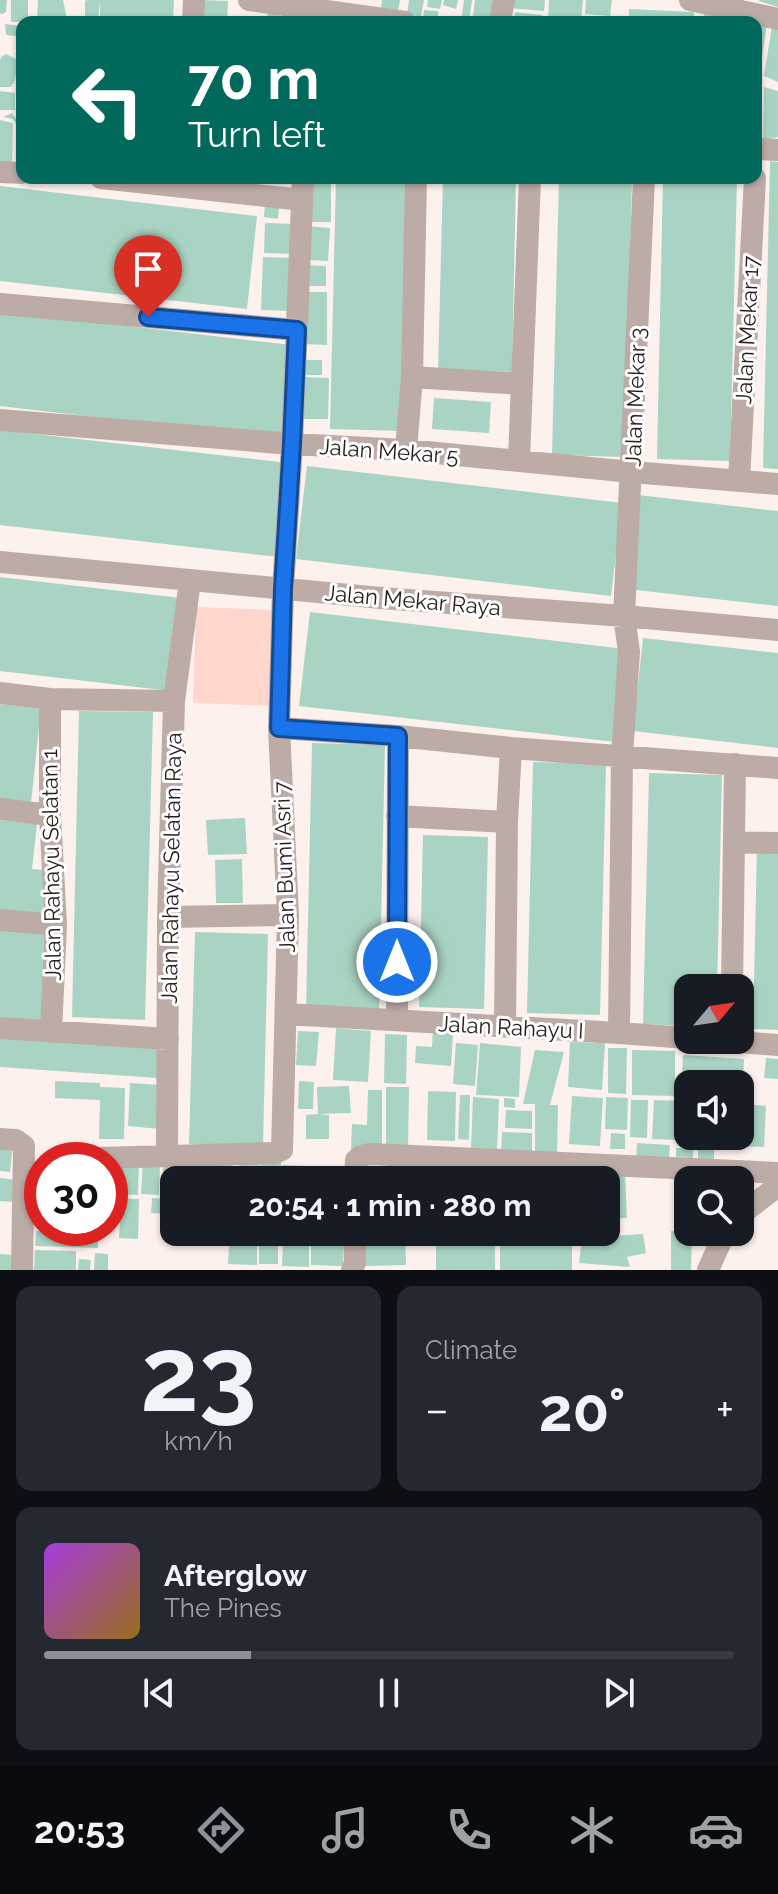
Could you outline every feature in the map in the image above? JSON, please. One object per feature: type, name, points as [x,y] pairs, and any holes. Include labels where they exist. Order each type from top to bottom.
[{"type":"street","points":[[249,0],[362,16]]},
{"type":"street","points":[[690,0],[778,19]]},
{"type":"street","points":[[212,184],[302,189]]},
{"type":"street","points":[[406,450],[412,377],[416,184]]},
{"type":"street","points":[[519,460],[530,184]]},
{"type":"street","name":"Jalan Mekar 3","points":[[619,1033],[622,756],[629,652],[624,616],[644,184]]},
{"type":"street","name":"Jalan Mekar 17","points":[[739,481],[755,184]]},
{"type":"street","name":"Jalan Bumi Asri 7","points":[[167,1156],[275,1153],[282,1150],[283,1144],[288,915],[279,728],[302,189]]},
{"type":"street","points":[[0,304],[297,330]]},
{"type":"street","points":[[412,377],[522,384]]},
{"type":"street","name":"Jalan Mekar 5","points":[[0,420],[292,444],[406,450],[778,484]]},
{"type":"street","name":"Jalan Mekar Raya","points":[[0,562],[778,630]]},
{"type":"street","name":"Jalan Rahayu Selatan Raya","points":[[167,1156],[168,917],[174,701],[190,581]]},
{"type":"street","points":[[0,693],[50,699],[174,701]]},
{"type":"street","name":"Jalan Rahayu Selatan 1","points":[[50,699],[50,815],[56,925],[51,1032]]},
{"type":"street","points":[[279,728],[778,768]]},
{"type":"street","points":[[397,1020],[398,736]]},
{"type":"street","points":[[505,1026],[507,822],[511,748]]},
{"type":"street","points":[[732,974],[735,764]]},
{"type":"street","points":[[0,809],[50,815]]},
{"type":"street","points":[[397,816],[507,822]]},
{"type":"street","points":[[734,842],[778,843]]},
{"type":"street","points":[[168,917],[288,915]]},
{"type":"street","points":[[0,920],[56,925]]},
{"type":"street","name":"Jalan Rahayu I","points":[[286,1014],[674,1037]]},
{"type":"street","points":[[0,1028],[168,1039]]},
{"type":"street","points":[[754,1043],[778,1045]]},
{"type":"street","points":[[0,1139],[16,1140],[24,1146],[22,1270]]},
{"type":"street","points":[[356,1166],[356,1160],[370,1154],[565,1166]]},
{"type":"street","points":[[128,1157],[167,1156]]},
{"type":"street","points":[[620,1169],[674,1173]]},
{"type":"street","points":[[754,1174],[778,1173]]},
{"type":"street","points":[[754,1204],[778,1186]]},
{"type":"street","points":[[352,1270],[355,1246]]},
{"type":"street","points":[[712,1266],[717,1246]]},
{"type":"shaded area","points":[[196,607],[275,610],[273,706],[193,703]]},
{"type":"building","points":[[0,0],[7,0],[6,12],[2,14],[0,13]]},
{"type":"building","points":[[11,0],[28,0],[28,16],[16,16],[16,22],[11,22]]},
{"type":"building","points":[[38,0],[63,0],[66,16],[37,16]]},
{"type":"building","points":[[100,0],[99,16],[85,16],[85,1]]},
{"type":"building","points":[[100,0],[174,0],[173,16],[100,16]]},
{"type":"building","points":[[199,0],[228,1],[227,16],[198,16]]},
{"type":"building","points":[[382,0],[400,0],[398,12],[381,9]]},
{"type":"building","points":[[409,0],[424,0],[421,16],[407,14]]},
{"type":"building","points":[[428,0],[442,0],[440,9],[427,7]]},
{"type":"building","points":[[444,0],[458,0],[456,9],[443,5]]},
{"type":"building","points":[[464,0],[472,0],[470,16],[462,16]]},
{"type":"building","points":[[475,0],[497,0],[496,16],[473,16]]},
{"type":"building","points":[[509,0],[545,0],[544,11],[509,8]]},
{"type":"building","points":[[549,0],[583,0],[582,16],[548,16]]},
{"type":"building","points":[[586,0],[612,0],[610,16],[585,14]]},
{"type":"building","points":[[778,0],[778,7],[759,1]]},
{"type":"building","points":[[268,7],[280,8],[279,16],[267,16]]},
{"type":"building","points":[[629,9],[694,12],[694,16],[629,16]]},
{"type":"building","points":[[424,10],[438,11],[438,16],[423,16]]},
{"type":"building","points":[[705,11],[723,16],[704,16]]},
{"type":"building","points":[[515,12],[542,15],[542,16],[514,16]]},
{"type":"building","points":[[762,22],[767,23],[762,57]]},
{"type":"building","points":[[5,24],[16,25],[16,36],[6,35]]},
{"type":"building","points":[[772,26],[778,27],[778,82],[764,76]]},
{"type":"building","points":[[6,54],[16,59],[15,80],[11,87],[0,87],[1,57]]},
{"type":"building","points":[[764,87],[778,91],[778,137],[763,141]]},
{"type":"building","points":[[0,91],[15,93],[15,110],[0,110]]},
{"type":"building","points":[[12,113],[16,124],[13,119],[3,117]]},
{"type":"building","points":[[0,120],[13,123],[12,163],[0,164]]},
{"type":"building","points":[[770,161],[778,162],[778,469],[763,468]]},
{"type":"building","points":[[309,184],[331,184],[331,222],[308,222]]},
{"type":"building","points":[[336,184],[409,184],[403,431],[330,429]]},
{"type":"building","points":[[443,184],[516,184],[512,372],[438,370]]},
{"type":"building","points":[[559,184],[632,184],[625,457],[552,455]]},
{"type":"building","points":[[663,184],[737,184],[730,461],[657,459]]},
{"type":"building","points":[[0,186],[257,216],[247,309],[0,281]]},
{"type":"building","points":[[265,204],[279,205],[278,219],[264,217]]},
{"type":"building","points":[[265,223],[296,224],[295,254],[264,253]]},
{"type":"building","points":[[307,226],[330,228],[328,261],[305,260]]},
{"type":"building","points":[[263,257],[294,258],[292,311],[261,310]]},
{"type":"building","points":[[306,265],[326,266],[326,286],[306,286]]},
{"type":"building","points":[[303,292],[327,292],[327,345],[303,344]]},
{"type":"building","points":[[0,311],[291,345],[281,439],[0,406]]},
{"type":"building","points":[[304,360],[322,360],[322,375],[304,375]]},
{"type":"building","points":[[303,377],[329,378],[328,419],[302,419]]},
{"type":"building","points":[[434,398],[491,402],[489,433],[432,429]]},
{"type":"building","points":[[0,430],[288,463],[278,557],[0,525]]},
{"type":"building","points":[[307,466],[622,503],[611,596],[296,559]]},
{"type":"building","points":[[638,495],[778,511],[778,606],[627,589]]},
{"type":"building","points":[[0,577],[181,598],[171,691],[0,671]]},
{"type":"building","points":[[310,612],[625,649],[615,742],[299,706]]},
{"type":"building","points":[[643,638],[778,653],[778,748],[633,731]]},
{"type":"building","points":[[0,704],[41,709],[31,803],[0,799]]},
{"type":"building","points":[[79,711],[153,712],[145,1020],[72,1017]]},
{"type":"building","points":[[312,743],[385,745],[379,1013],[306,1010]]},
{"type":"building","points":[[533,762],[606,764],[600,1015],[527,1013]]},
{"type":"building","points":[[649,773],[722,775],[717,974],[674,974],[674,1025],[643,1024]]},
{"type":"building","points":[[245,818],[247,854],[208,855],[206,820]]},
{"type":"building","points":[[0,820],[37,824],[32,869],[46,870],[47,920],[0,914]]},
{"type":"building","points":[[423,835],[488,837],[484,1009],[419,1007]]},
{"type":"building","points":[[757,847],[778,848],[778,1030],[754,1029]]},
{"type":"building","points":[[242,859],[243,903],[216,903],[215,860]]},
{"type":"building","points":[[0,927],[51,931],[45,1025],[0,1022]]},
{"type":"building","points":[[195,932],[268,934],[263,1146],[189,1144]]},
{"type":"building","points":[[336,1028],[371,1031],[368,1082],[333,1080]]},
{"type":"building","points":[[298,1031],[319,1032],[316,1066],[296,1065]]},
{"type":"building","points":[[433,1031],[453,1033],[451,1066],[415,1063],[416,1046],[432,1047]]},
{"type":"building","points":[[0,1033],[160,1045],[158,1078],[0,1067]]},
{"type":"building","points":[[385,1034],[407,1035],[406,1084],[384,1083]]},
{"type":"building","points":[[570,1042],[605,1043],[602,1090],[568,1087]]},
{"type":"building","points":[[456,1043],[478,1045],[475,1086],[453,1084]]},
{"type":"building","points":[[480,1043],[521,1047],[519,1097],[476,1095]]},
{"type":"building","points":[[608,1048],[627,1048],[626,1094],[608,1093]]},
{"type":"building","points":[[535,1050],[564,1052],[550,1105],[558,1105],[557,1155],[535,1154],[535,1104],[523,1104]]},
{"type":"building","points":[[632,1050],[674,1051],[674,1096],[632,1095]]},
{"type":"building","points":[[683,1055],[744,1059],[744,1070],[682,1070]]},
{"type":"building","points":[[766,1058],[778,1059],[778,1079],[764,1078]]},
{"type":"building","points":[[55,1081],[100,1083],[100,1087],[125,1088],[124,1139],[99,1139],[100,1100],[55,1098]]},
{"type":"building","points":[[299,1081],[314,1082],[313,1109],[298,1109]]},
{"type":"building","points":[[130,1083],[162,1085],[159,1129],[128,1126]]},
{"type":"building","points":[[349,1086],[351,1113],[318,1114],[317,1087]]},
{"type":"building","points":[[386,1087],[409,1087],[408,1151],[386,1151]]},
{"type":"building","points":[[368,1090],[382,1090],[382,1151],[351,1151],[352,1124],[367,1125]]},
{"type":"building","points":[[428,1091],[456,1092],[455,1141],[427,1140]]},
{"type":"building","points":[[460,1095],[470,1095],[469,1140],[458,1139]]},
{"type":"building","points":[[572,1096],[603,1098],[600,1146],[569,1144]]},
{"type":"building","points":[[473,1097],[499,1099],[497,1150],[471,1148]]},
{"type":"building","points":[[606,1097],[628,1098],[627,1130],[605,1129]]},
{"type":"building","points":[[504,1098],[515,1099],[515,1108],[504,1107]]},
{"type":"building","points":[[631,1100],[648,1100],[647,1138],[630,1137]]},
{"type":"building","points":[[654,1100],[674,1101],[674,1140],[652,1139]]},
{"type":"building","points":[[754,1105],[766,1106],[764,1147],[754,1147]]},
{"type":"building","points":[[506,1110],[532,1111],[532,1129],[505,1128]]},
{"type":"building","points":[[306,1115],[329,1115],[329,1139],[306,1139]]},
{"type":"building","points":[[502,1132],[532,1133],[532,1152],[501,1152]]},
{"type":"building","points":[[611,1133],[625,1134],[625,1149],[610,1149]]},
{"type":"building","points":[[0,1141],[13,1142],[10,1172],[0,1171]]},
{"type":"building","points":[[637,1143],[670,1145],[669,1159],[636,1157]]},
{"type":"building","points":[[676,1150],[693,1150],[693,1158],[676,1157]]},
{"type":"building","points":[[698,1150],[714,1150],[714,1159],[698,1159]]},
{"type":"building","points":[[128,1161],[139,1161],[138,1195],[128,1195]]},
{"type":"building","points":[[202,1161],[232,1162],[232,1166],[202,1166]]},
{"type":"building","points":[[239,1161],[260,1162],[260,1166],[239,1166]]},
{"type":"building","points":[[261,1161],[281,1162],[281,1166],[261,1166]]},
{"type":"building","points":[[143,1162],[160,1163],[159,1195],[141,1194]]},
{"type":"building","points":[[180,1162],[200,1163],[200,1166],[180,1166]]},
{"type":"building","points":[[620,1172],[625,1172],[627,1218],[620,1218]]},
{"type":"building","points":[[0,1178],[17,1180],[16,1202],[0,1201]]},
{"type":"building","points":[[152,1198],[160,1198],[160,1214],[151,1213]]},
{"type":"building","points":[[128,1199],[139,1199],[138,1239],[128,1238]]},
{"type":"building","points":[[671,1231],[674,1231],[674,1246],[692,1246],[691,1270],[671,1270]]},
{"type":"building","points":[[643,1234],[646,1253],[627,1257],[630,1267],[579,1263],[581,1246],[620,1246],[620,1236]]},
{"type":"building","points":[[35,1246],[98,1246],[98,1248]]},
{"type":"building","points":[[229,1246],[257,1246],[257,1265],[228,1264]]},
{"type":"building","points":[[259,1246],[278,1246],[278,1264],[259,1264]]},
{"type":"building","points":[[283,1246],[309,1246],[309,1267],[282,1266]]},
{"type":"building","points":[[311,1246],[344,1246],[343,1266],[311,1265]]},
{"type":"building","points":[[363,1246],[405,1246],[406,1265],[364,1266]]},
{"type":"building","points":[[436,1246],[495,1246],[495,1270],[436,1270]]},
{"type":"building","points":[[500,1246],[572,1246],[572,1270],[500,1270]]},
{"type":"building","points":[[35,1250],[76,1251],[76,1270],[34,1270]]},
{"type":"building","points":[[95,1253],[108,1254],[108,1270],[94,1270]]},
{"type":"building","points":[[0,1254],[15,1255],[14,1270],[0,1270]]},
{"type":"building","points":[[79,1259],[91,1260],[90,1270],[78,1270]]},
{"type":"route","points":[[148,317],[297,330],[279,728],[398,736],[397,962]]}]
